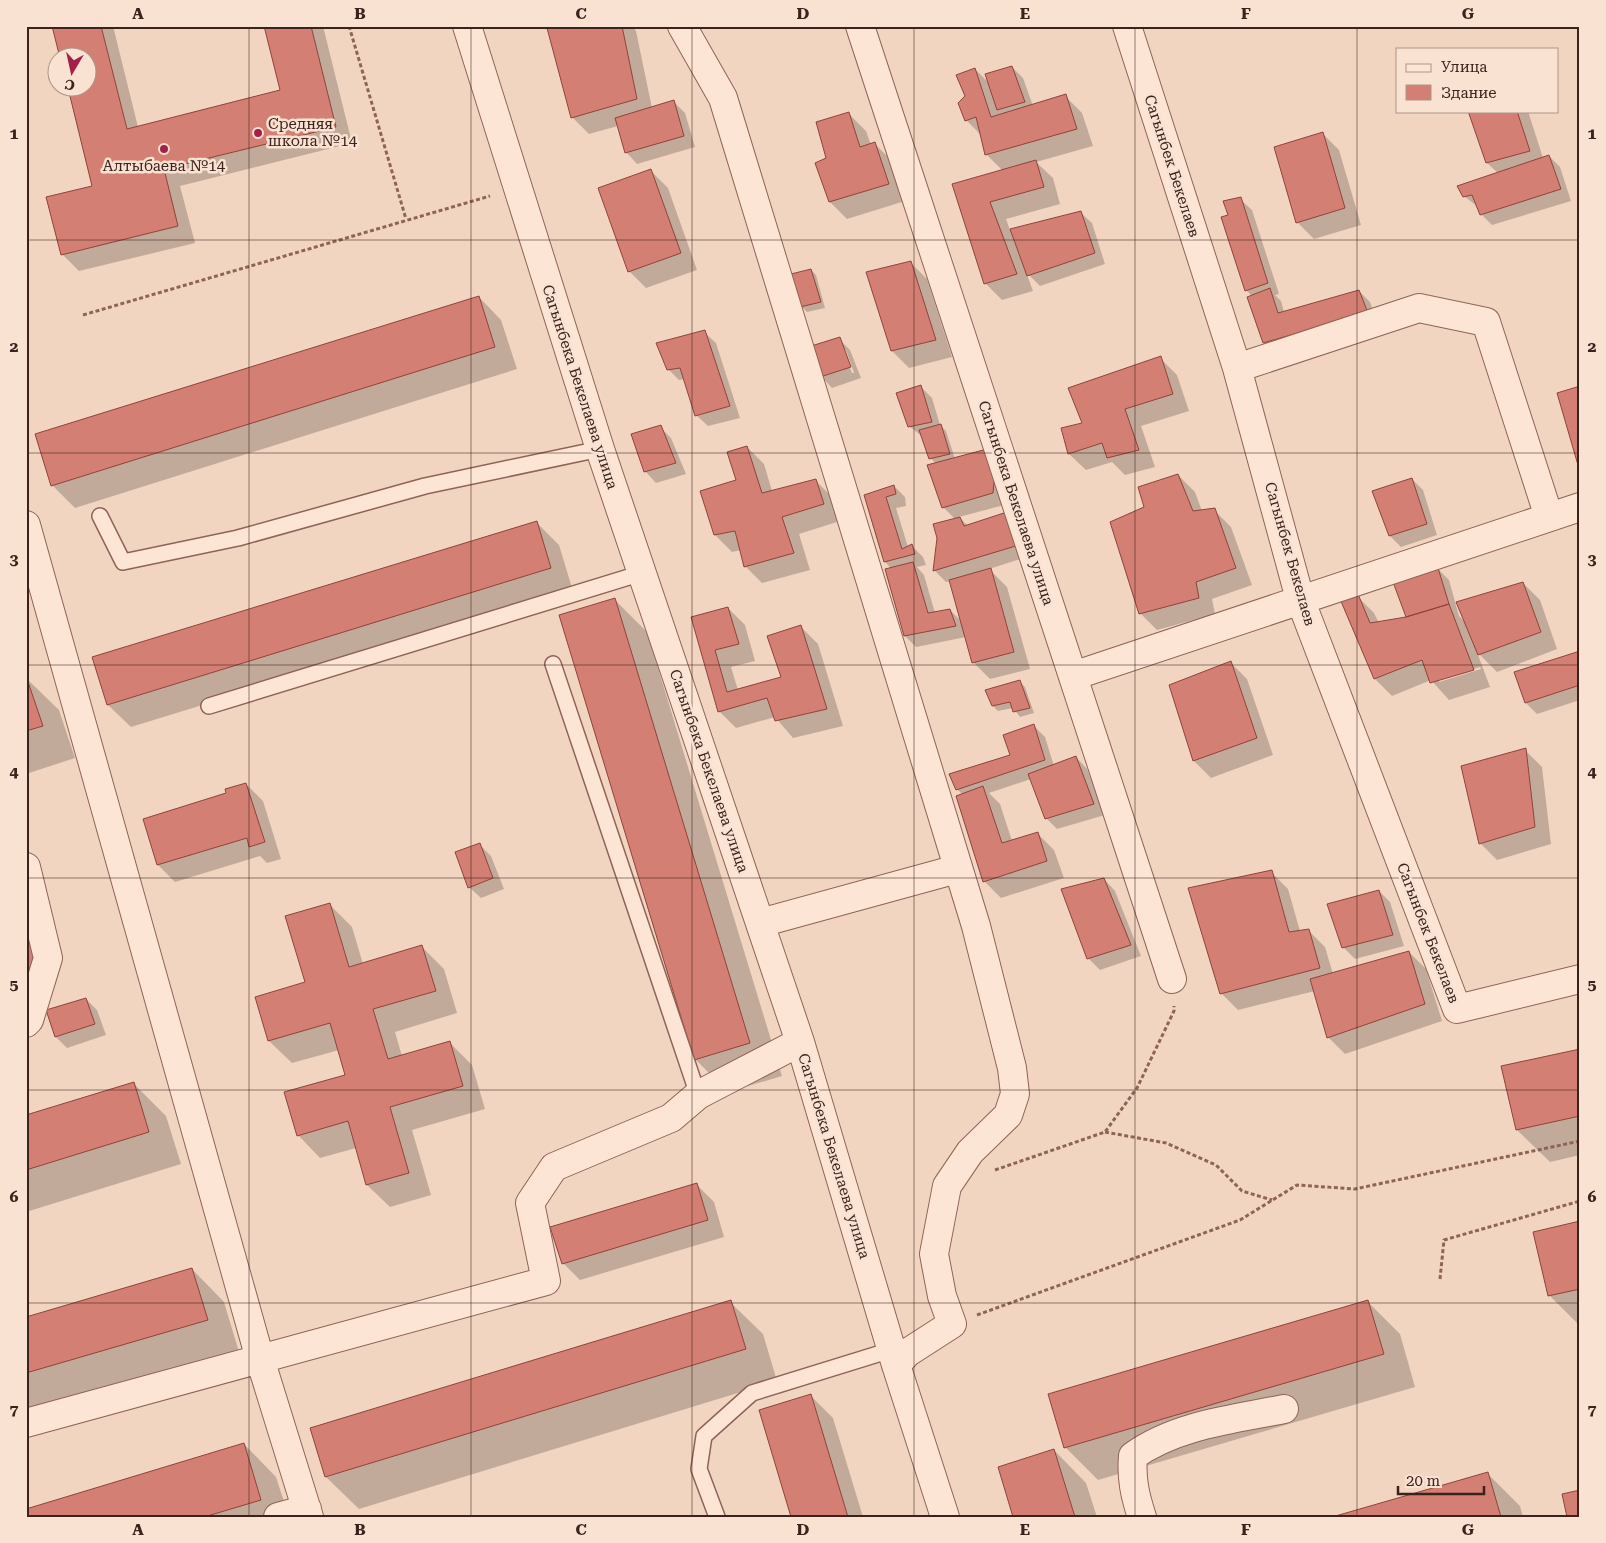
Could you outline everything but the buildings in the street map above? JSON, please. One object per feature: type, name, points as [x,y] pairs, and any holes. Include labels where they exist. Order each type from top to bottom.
[{"type":"street","name":"Сагынбека Бекелаева улица","points":[[467,26],[600,449],[800,1042],[894,1357],[945,1517]]},
{"type":"street","points":[[682,26],[723,98],[957,869],[976,926],[1012,1068],[1015,1094],[1008,1115],[970,1152],[947,1186],[934,1254],[942,1296],[952,1324],[907,1353],[894,1357]]},
{"type":"street","name":"Сагынбека Бекелаева улица","points":[[860,26],[1172,979]]},
{"type":"street","name":"Сагынбек Бекелаев","points":[[1127,26],[1237,368],[1300,599],[1457,1009],[1580,979]]},
{"type":"street","points":[[1237,368],[1419,308],[1486,322],[1549,517]]},
{"type":"street","points":[[1073,676],[1580,507]]},
{"type":"street","points":[[26,525],[260,1359],[308,1513],[278,1517]]},
{"type":"street","points":[[26,867],[48,958],[29,1020],[26,1023]]},
{"type":"street","points":[[760,923],[957,869]]},
{"type":"street","points":[[26,1424],[546,1281],[530,1204],[554,1167],[671,1118],[698,1095],[800,1042]]},
{"type":"street","points":[[1142,1517],[1134,1493],[1131,1472],[1133,1456],[1150,1444],[1201,1426],[1284,1409]]},
{"type":"lane","points":[[100,516],[123,562],[238,538],[425,486],[600,449]]},
{"type":"lane","points":[[209,706],[642,572]]},
{"type":"lane","points":[[553,664],[698,1095]]},
{"type":"lane","points":[[716,1517],[699,1469],[704,1436],[752,1393],[894,1357]]},
{"type":"path","points":[[350,26],[406,219]]},
{"type":"path","points":[[83,315],[406,219],[517,189]]},
{"type":"path","points":[[1105,1132],[1137,1088],[1174,1011],[1172,979]]},
{"type":"path","points":[[994,1170],[1105,1132],[1166,1143],[1216,1165],[1242,1191],[1272,1200]]},
{"type":"path","points":[[952,1324],[1240,1220],[1296,1185],[1355,1189],[1580,1141]]},
{"type":"path","points":[[1440,1279],[1444,1240],[1580,1201]]},
{"type":"place","name":"Средняя школа №14","points":[[258,133]]},
{"type":"place","name":"Алтыбаева №14","points":[[164,149]]}]
